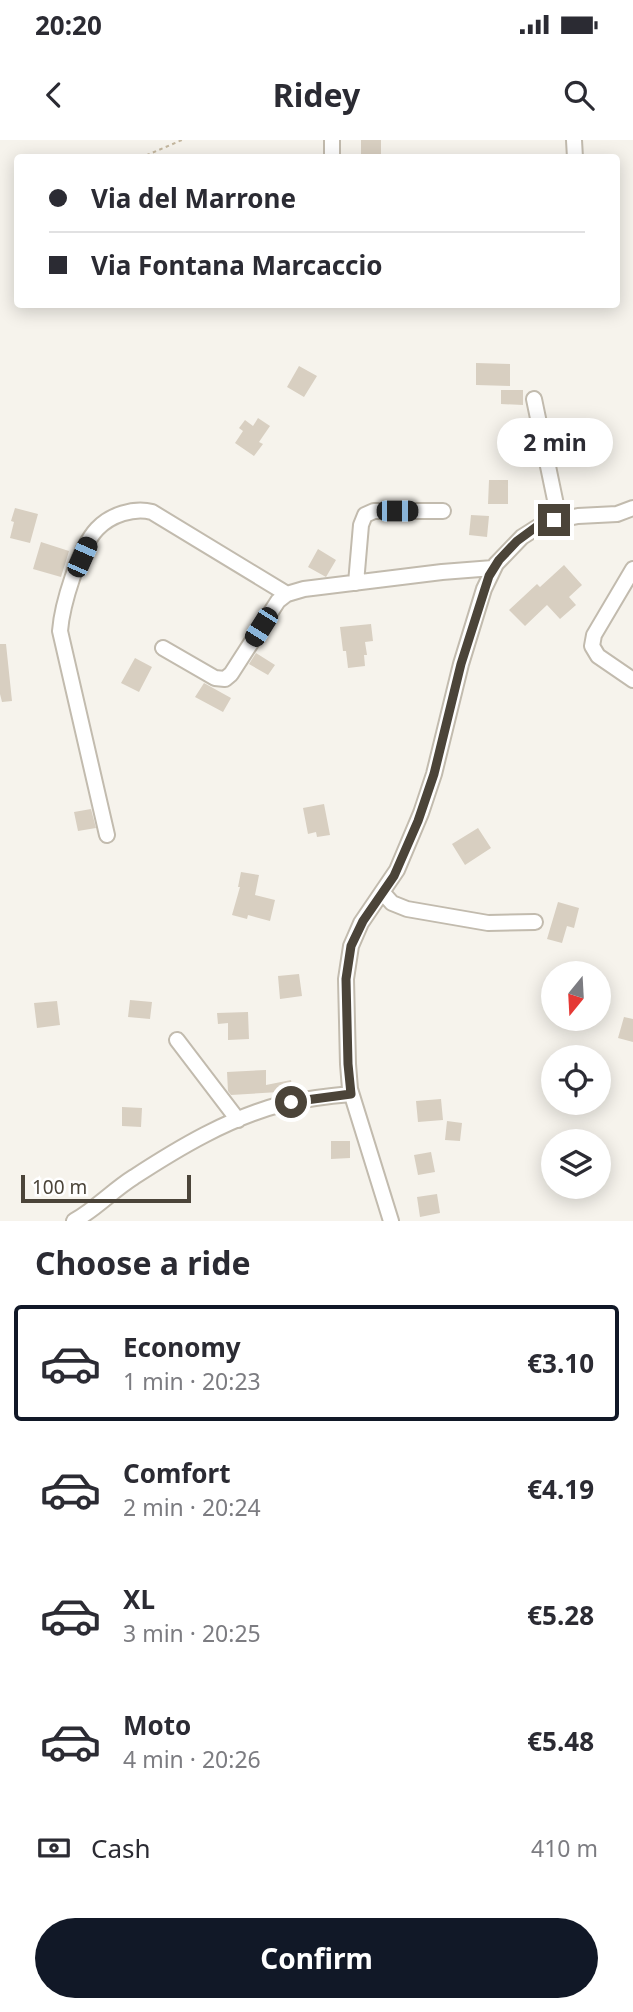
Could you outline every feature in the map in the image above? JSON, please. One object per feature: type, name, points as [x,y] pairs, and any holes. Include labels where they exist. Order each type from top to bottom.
[{"type":"street","points":[[534,399],[559,519]]},
{"type":"street","points":[[391,1221],[351,1094],[347,964],[356,933],[403,858],[427,797],[461,664],[493,568],[527,533],[544,523],[587,515],[617,514],[633,509]]},
{"type":"street","points":[[107,835],[60,631],[68,589],[93,534],[102,525],[124,513],[138,510],[152,512],[287,594]]},
{"type":"street","points":[[356,583],[361,525],[365,515],[374,511],[443,512]]},
{"type":"street","points":[[163,648],[215,678],[225,679],[231,674],[278,601],[287,594],[304,589],[493,568]]},
{"type":"street","points":[[633,569],[594,635],[592,646],[598,656],[633,680]]},
{"type":"street","points":[[383,893],[392,903],[407,909],[495,923],[535,922]]},
{"type":"street","points":[[177,1040],[238,1120]]},
{"type":"street","points":[[74,1221],[144,1170],[218,1128],[291,1102],[351,1094]]},
{"type":"path","points":[[149,154],[182,140]]},
{"type":"building","points":[[361,140],[381,140],[381,154],[361,154]]},
{"type":"building","points":[[476,363],[510,364],[510,386],[476,385]]},
{"type":"building","points":[[299,366],[317,376],[304,397],[287,387]]},
{"type":"building","points":[[501,390],[523,390],[523,405],[501,404]]},
{"type":"building","points":[[258,418],[270,426],[259,442],[263,444],[254,456],[235,443],[243,431],[239,428],[245,420],[253,426]]},
{"type":"building","points":[[489,480],[508,480],[508,504],[488,504]]},
{"type":"building","points":[[15,508],[38,514],[30,543],[10,538]]},
{"type":"building","points":[[471,515],[489,516],[487,537],[469,535]]},
{"type":"building","points":[[41,542],[69,551],[61,577],[33,569]]},
{"type":"building","points":[[318,549],[336,560],[326,577],[308,567]]},
{"type":"building","points":[[564,565],[582,585],[569,597],[576,605],[560,619],[547,605],[525,626],[509,610],[537,584],[540,587]]},
{"type":"building","points":[[371,624],[373,641],[365,642],[365,666],[348,668],[340,627]]},
{"type":"building","points":[[0,644],[6,644],[12,701],[2,702],[0,694]]},
{"type":"building","points":[[256,653],[275,665],[268,675],[249,664]]},
{"type":"building","points":[[135,658],[152,667],[139,692],[121,683]]},
{"type":"building","points":[[204,683],[231,698],[223,712],[195,697]]},
{"type":"building","points":[[324,804],[330,835],[317,837],[316,832],[308,834],[303,808]]},
{"type":"building","points":[[91,809],[96,828],[78,831],[74,812]]},
{"type":"building","points":[[478,828],[491,848],[465,865],[452,844]]},
{"type":"building","points":[[241,872],[259,875],[255,895],[275,900],[270,921],[248,915],[247,919],[232,915]]},
{"type":"building","points":[[558,902],[579,908],[574,928],[567,926],[562,943],[547,939]]},
{"type":"building","points":[[299,974],[302,996],[280,999],[278,976]]},
{"type":"building","points":[[130,1000],[152,1002],[150,1019],[128,1017]]},
{"type":"building","points":[[57,1001],[60,1025],[37,1028],[34,1003]]},
{"type":"building","points":[[248,1012],[249,1039],[228,1040],[228,1023],[218,1024],[217,1013]]},
{"type":"building","points":[[624,1017],[633,1019],[633,1042],[618,1038]]},
{"type":"building","points":[[266,1070],[266,1085],[291,1080],[293,1092],[280,1095],[279,1092],[231,1095],[228,1091],[227,1072]]},
{"type":"building","points":[[441,1099],[443,1120],[418,1122],[416,1101]]},
{"type":"building","points":[[122,1107],[142,1108],[141,1127],[122,1126]]},
{"type":"building","points":[[447,1121],[462,1123],[460,1141],[445,1140]]},
{"type":"building","points":[[331,1141],[350,1141],[350,1158],[331,1159]]},
{"type":"building","points":[[431,1152],[435,1172],[418,1175],[414,1155]]},
{"type":"building","points":[[437,1194],[440,1213],[420,1217],[417,1197]]},
{"type":"route","points":[[291,1102],[351,1094],[348,1077],[346,979],[351,946],[363,921],[394,876],[427,797],[461,664],[489,576],[499,560],[517,541],[536,527],[554,520]]}]
